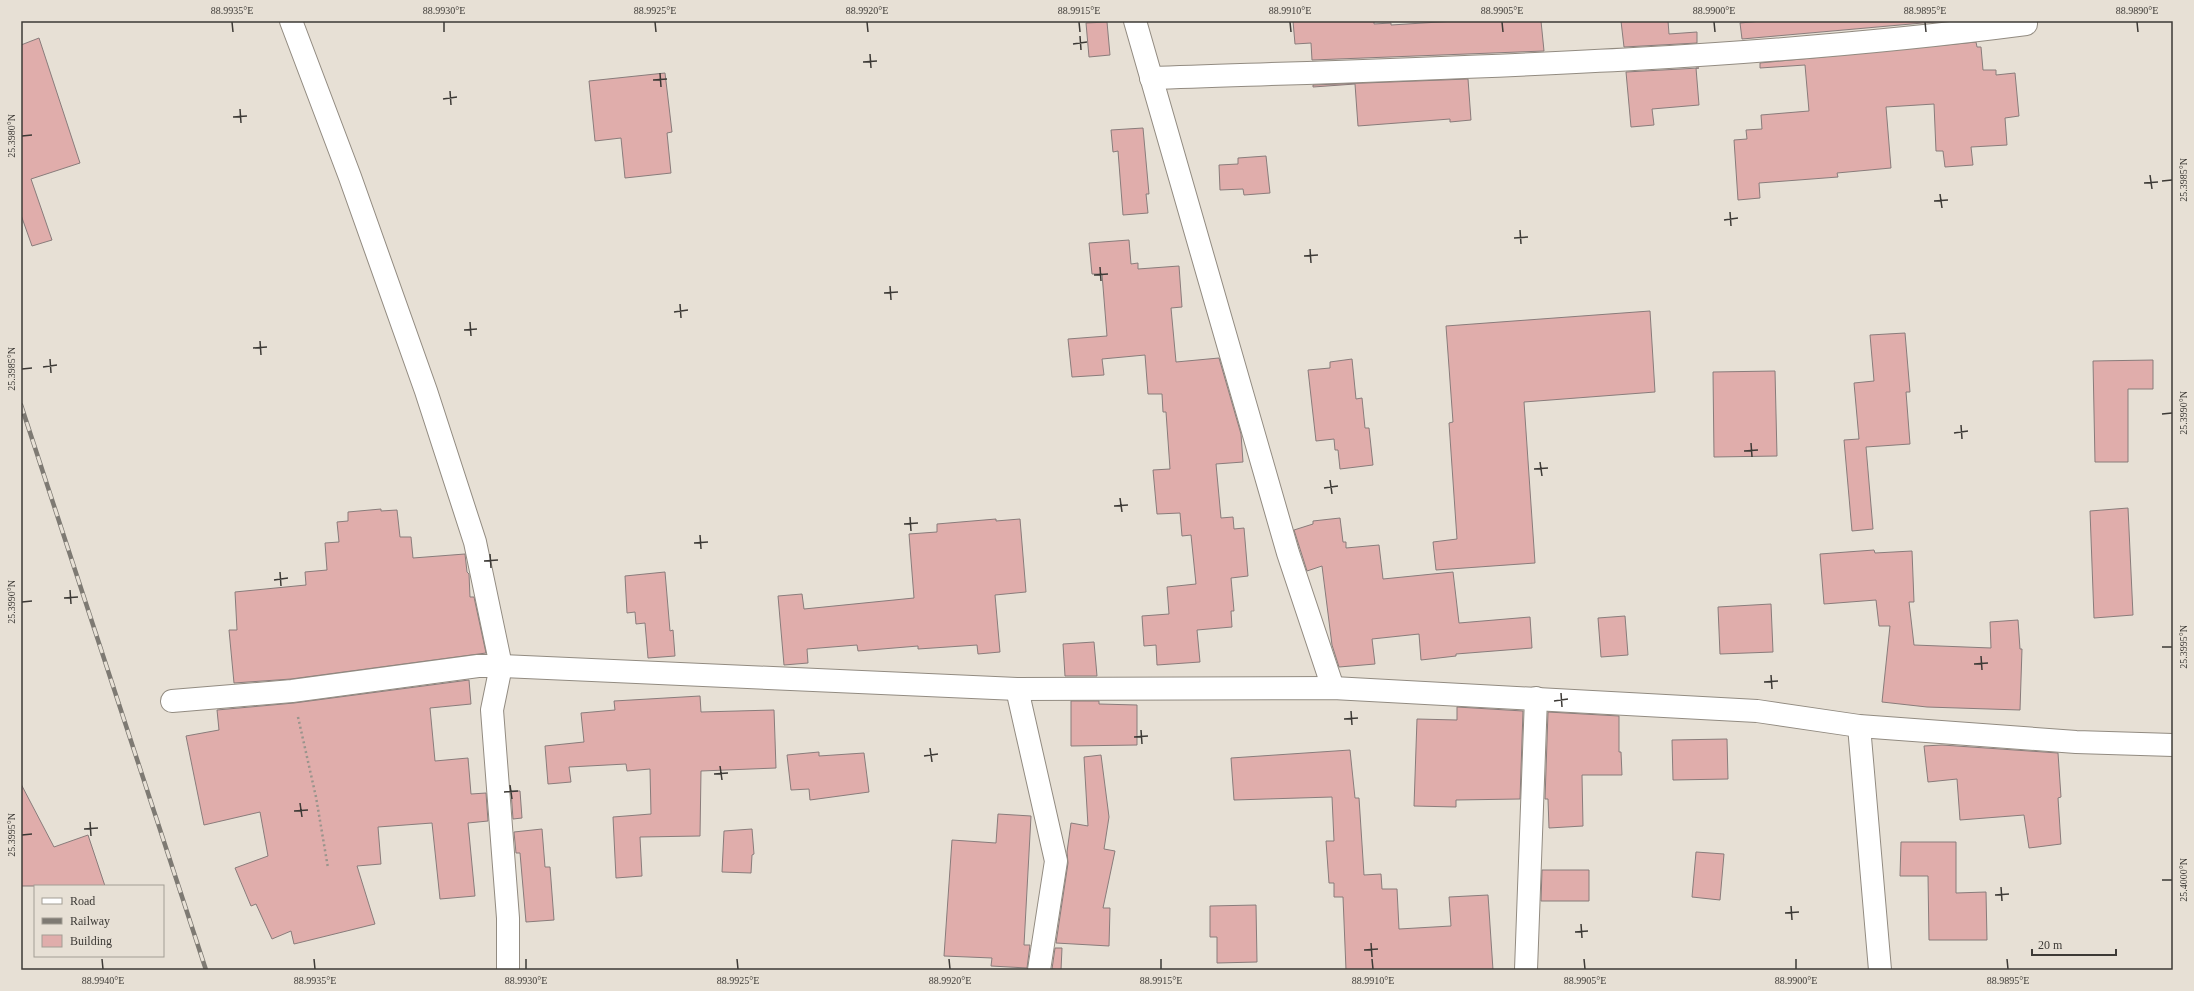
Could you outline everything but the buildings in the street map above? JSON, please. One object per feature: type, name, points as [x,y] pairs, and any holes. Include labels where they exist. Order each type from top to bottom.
[{"type":"street","points":[[291,21],[350,177],[428,398],[475,542],[501,666],[492,710],[508,918],[508,970]]},
{"type":"street","points":[[1135,21],[1288,553],[1333,688]]},
{"type":"street","points":[[1151,78],[1546,62],[1776,50],[1952,33],[2026,24]]},
{"type":"street","points":[[172,701],[292,691],[478,666],[501,666],[1017,689],[1333,688],[1757,711],[1859,726],[2076,742],[2173,745]]},
{"type":"street","points":[[1017,689],[1056,861],[1039,970]]},
{"type":"street","points":[[1526,970],[1536,698]]},
{"type":"street","points":[[1859,726],[1880,970]]},
{"type":"path","points":[[292,691],[316,797],[328,868]]},
{"type":"railway","points":[[21,405],[206,970]]}]
